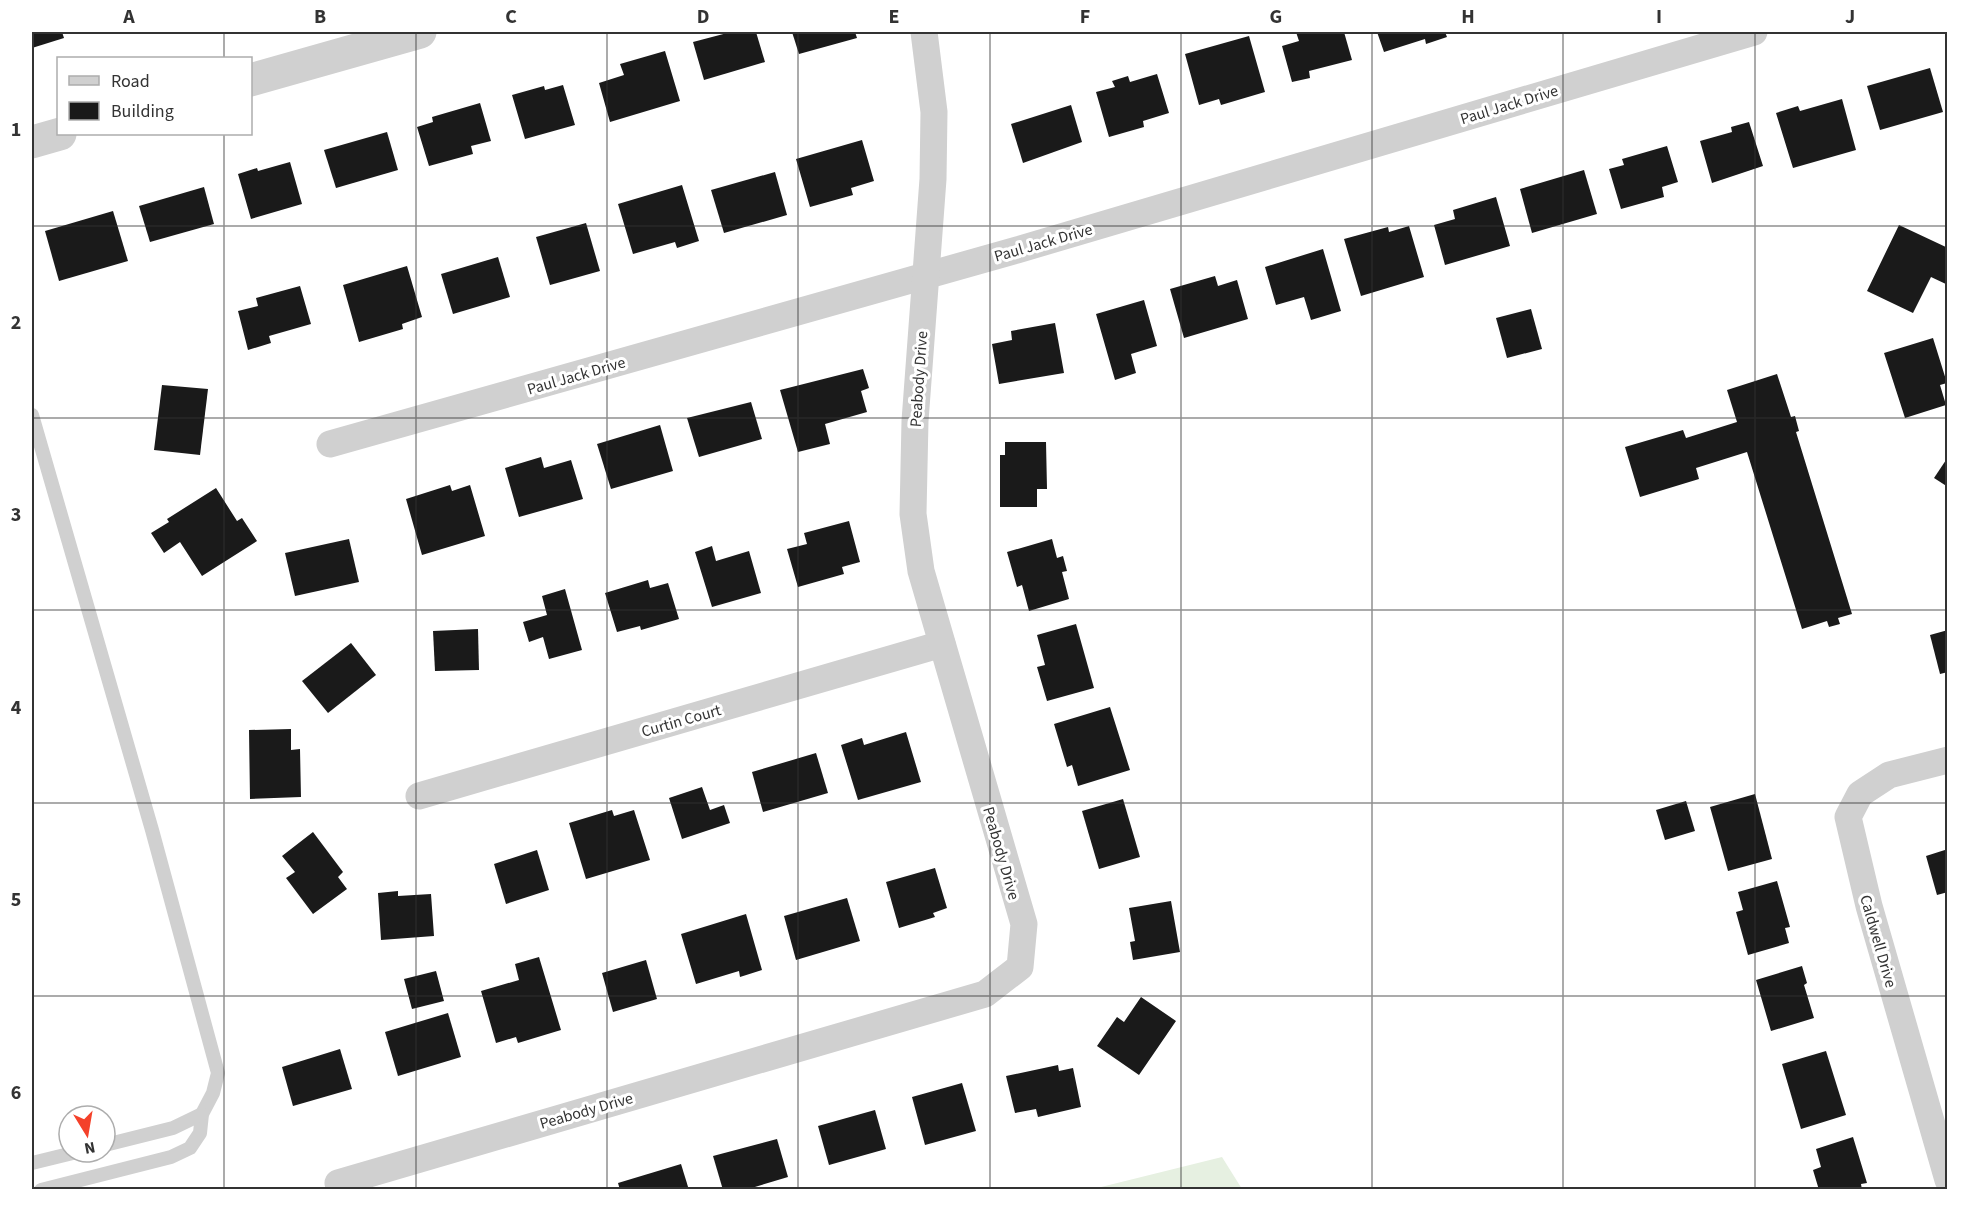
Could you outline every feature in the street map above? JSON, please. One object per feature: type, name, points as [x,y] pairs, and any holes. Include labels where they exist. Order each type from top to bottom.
[{"type":"street","points":[[252,79],[420,32]]},
{"type":"street","name":"Peabody Drive","points":[[338,1183],[985,994],[1020,967],[1024,924],[921,571],[913,514],[915,422],[933,178],[934,112],[924,32]]},
{"type":"street","name":"Paul Jack Drive","points":[[330,444],[925,275],[1754,32]]},
{"type":"street","points":[[32,142],[57,135]]},
{"type":"street","name":"Curtin Court","points":[[419,796],[942,644]]},
{"type":"street","name":"Caldwell Drive","points":[[1947,760],[1889,775],[1860,794],[1848,817],[1869,906],[1947,1180]]},
{"type":"lane","points":[[32,414],[215,1053],[218,1073],[213,1093],[202,1114],[200,1133],[190,1148],[171,1157],[41,1190]]},
{"type":"lane","points":[[117,1142],[173,1128],[202,1114]]},
{"type":"lane","points":[[32,1163],[57,1157]]},
{"type":"green space","points":[[1222,1157],[1242,1189],[1093,1189]]},
{"type":"building","points":[[32,32],[62,32],[64,38],[32,48]]},
{"type":"building","points":[[731,32],[756,32],[765,62],[704,80],[693,42]]},
{"type":"building","points":[[792,32],[855,32],[857,38],[799,54]]},
{"type":"building","points":[[1296,32],[1344,32],[1352,60],[1309,71],[1310,78],[1292,82],[1282,46],[1299,41]]},
{"type":"building","points":[[1377,32],[1445,32],[1447,37],[1426,44],[1425,39],[1384,52]]},
{"type":"building","points":[[1249,36],[1265,92],[1221,105],[1219,99],[1199,105],[1185,54]]},
{"type":"building","points":[[665,51],[680,101],[610,122],[599,83],[624,75],[620,64]]},
{"type":"building","points":[[1930,68],[1943,112],[1880,130],[1867,86]]},
{"type":"building","points":[[1157,74],[1169,113],[1143,121],[1144,127],[1109,137],[1096,92],[1115,87],[1112,81],[1128,76],[1130,82]]},
{"type":"building","points":[[563,85],[575,125],[525,139],[512,95],[544,86],[545,90]]},
{"type":"building","points":[[1842,99],[1856,150],[1793,168],[1776,113],[1798,106],[1800,111]]},
{"type":"building","points":[[480,103],[491,141],[471,146],[473,154],[429,166],[417,127],[433,122],[432,117]]},
{"type":"building","points":[[1071,105],[1082,142],[1023,163],[1011,124]]},
{"type":"building","points":[[1749,122],[1763,166],[1712,183],[1700,141],[1732,132],[1731,127]]},
{"type":"building","points":[[387,132],[398,170],[336,188],[324,150]]},
{"type":"building","points":[[862,140],[874,181],[851,188],[853,195],[810,207],[796,159]]},
{"type":"building","points":[[1667,146],[1678,182],[1662,187],[1664,197],[1621,209],[1609,169],[1624,165],[1622,159]]},
{"type":"building","points":[[290,162],[302,204],[251,219],[238,174]]},
{"type":"building","points":[[1584,170],[1597,214],[1532,233],[1520,189]]},
{"type":"building","points":[[775,172],[787,215],[724,233],[711,190]]},
{"type":"building","points":[[682,185],[699,241],[677,248],[675,242],[633,254],[618,204]]},
{"type":"building","points":[[204,187],[214,224],[150,242],[139,206]]},
{"type":"building","points":[[1496,197],[1510,246],[1445,265],[1434,225],[1455,219],[1453,210]]},
{"type":"building","points":[[113,211],[128,261],[59,281],[45,231]]},
{"type":"building","points":[[586,223],[600,271],[550,285],[536,237]]},
{"type":"building","points":[[1899,225],[1948,248],[1948,285],[1931,277],[1913,313],[1867,291]]},
{"type":"building","points":[[1409,226],[1424,277],[1361,296],[1344,239],[1388,227],[1389,232]]},
{"type":"building","points":[[1323,249],[1341,311],[1311,320],[1304,297],[1276,305],[1265,267]]},
{"type":"building","points":[[498,257],[510,297],[453,314],[441,274]]},
{"type":"building","points":[[407,266],[422,317],[402,324],[403,329],[359,342],[343,285]]},
{"type":"building","points":[[1215,276],[1218,286],[1237,280],[1248,319],[1184,338],[1170,289]]},
{"type":"building","points":[[300,286],[311,324],[269,336],[271,343],[248,350],[238,311],[258,306],[256,298]]},
{"type":"building","points":[[1144,300],[1157,346],[1131,354],[1136,373],[1115,380],[1096,314]]},
{"type":"building","points":[[1531,309],[1542,349],[1507,358],[1496,318]]},
{"type":"building","points":[[1055,323],[1064,373],[999,384],[992,344],[1012,340],[1011,331]]},
{"type":"building","points":[[1933,338],[1947,383],[1940,385],[1946,405],[1905,418],[1884,353]]},
{"type":"building","points":[[863,369],[869,388],[861,391],[867,412],[825,424],[830,444],[798,452],[780,390]]},
{"type":"building","points":[[1777,374],[1791,417],[1795,416],[1799,431],[1796,432],[1852,614],[1838,618],[1840,624],[1829,627],[1827,621],[1802,629],[1747,452],[1696,468],[1699,479],[1640,497],[1625,447],[1683,430],[1686,438],[1737,422],[1727,390]]},
{"type":"building","points":[[162,385],[208,389],[200,455],[154,450]]},
{"type":"building","points":[[751,402],[762,439],[699,457],[687,418]]},
{"type":"building","points":[[660,425],[673,471],[611,489],[597,444]]},
{"type":"building","points":[[1005,442],[1046,442],[1047,489],[1037,489],[1037,507],[1000,507],[1000,455],[1005,455]]},
{"type":"building","points":[[541,457],[544,468],[571,460],[583,499],[519,517],[505,468]]},
{"type":"building","points":[[1948,457],[1948,487],[1934,478]]},
{"type":"building","points":[[450,485],[452,491],[470,485],[485,536],[422,555],[406,499]]},
{"type":"building","points":[[216,488],[237,521],[242,518],[257,541],[202,576],[180,542],[164,553],[151,533],[169,522],[167,519]]},
{"type":"building","points":[[849,521],[860,562],[842,567],[844,574],[798,587],[787,549],[807,544],[804,533]]},
{"type":"building","points":[[349,539],[359,582],[295,596],[285,553]]},
{"type":"building","points":[[1052,539],[1057,558],[1063,556],[1067,571],[1062,572],[1069,599],[1029,611],[1022,585],[1017,587],[1007,552]]},
{"type":"building","points":[[712,546],[716,561],[749,551],[761,593],[712,607],[695,552]]},
{"type":"building","points":[[648,580],[650,588],[668,583],[679,619],[641,630],[640,626],[617,632],[605,593]]},
{"type":"building","points":[[565,589],[582,650],[549,659],[543,637],[529,642],[523,622],[547,615],[542,596]]},
{"type":"building","points":[[1076,624],[1094,688],[1047,701],[1037,667],[1045,665],[1037,635]]},
{"type":"building","points":[[478,629],[479,670],[435,671],[433,631]]},
{"type":"building","points":[[1948,630],[1948,672],[1940,674],[1930,635]]},
{"type":"building","points":[[351,643],[376,675],[328,713],[302,681]]},
{"type":"building","points":[[1110,707],[1130,770],[1078,786],[1072,765],[1067,767],[1054,724]]},
{"type":"building","points":[[291,729],[291,750],[300,749],[301,797],[250,799],[249,730]]},
{"type":"building","points":[[906,732],[921,782],[858,800],[841,745],[862,738],[864,745]]},
{"type":"building","points":[[816,753],[828,793],[763,812],[752,772]]},
{"type":"building","points":[[702,787],[710,810],[724,805],[730,823],[682,839],[669,798]]},
{"type":"building","points":[[1755,794],[1772,859],[1728,871],[1710,807]]},
{"type":"building","points":[[1123,799],[1140,857],[1099,869],[1082,811]]},
{"type":"building","points":[[1686,801],[1695,831],[1665,840],[1656,810]]},
{"type":"building","points":[[612,810],[614,816],[634,810],[650,860],[586,879],[569,823]]},
{"type":"building","points":[[313,832],[343,872],[338,877],[347,889],[313,914],[286,878],[295,872],[282,856]]},
{"type":"building","points":[[1948,849],[1948,892],[1937,895],[1926,856]]},
{"type":"building","points":[[537,850],[549,890],[506,904],[494,864]]},
{"type":"building","points":[[935,868],[947,908],[933,913],[935,917],[899,928],[886,882]]},
{"type":"building","points":[[1777,881],[1790,927],[1785,928],[1789,943],[1748,955],[1736,912],[1743,910],[1738,892]]},
{"type":"building","points":[[398,891],[398,896],[431,894],[434,936],[381,940],[378,893]]},
{"type":"building","points":[[847,898],[860,941],[796,960],[784,916]]},
{"type":"building","points":[[1171,901],[1180,952],[1133,960],[1130,942],[1135,941],[1129,908]]},
{"type":"building","points":[[746,914],[762,970],[740,977],[739,971],[696,984],[681,934]]},
{"type":"building","points":[[539,957],[561,1030],[518,1043],[516,1037],[496,1043],[481,991],[519,980],[515,964]]},
{"type":"building","points":[[646,960],[657,999],[613,1012],[602,973]]},
{"type":"building","points":[[1802,966],[1807,983],[1804,985],[1814,1018],[1771,1031],[1756,980]]},
{"type":"building","points":[[436,971],[444,1001],[412,1009],[404,979]]},
{"type":"building","points":[[1141,997],[1176,1021],[1139,1075],[1097,1046],[1117,1017],[1124,1022]]},
{"type":"building","points":[[448,1013],[461,1057],[398,1076],[385,1032]]},
{"type":"building","points":[[340,1049],[352,1089],[293,1106],[282,1067]]},
{"type":"building","points":[[1826,1051],[1846,1115],[1801,1129],[1782,1064]]},
{"type":"building","points":[[1058,1065],[1059,1071],[1073,1068],[1081,1107],[1038,1117],[1036,1109],[1015,1113],[1006,1076]]},
{"type":"building","points":[[962,1083],[976,1131],[925,1145],[912,1097]]},
{"type":"building","points":[[875,1110],[886,1149],[829,1165],[818,1126]]},
{"type":"building","points":[[1853,1137],[1867,1183],[1861,1184],[1862,1190],[1819,1190],[1813,1170],[1821,1167],[1816,1149]]},
{"type":"building","points":[[777,1139],[788,1177],[745,1190],[723,1190],[713,1156]]},
{"type":"building","points":[[681,1164],[689,1190],[620,1190],[618,1183]]}]
